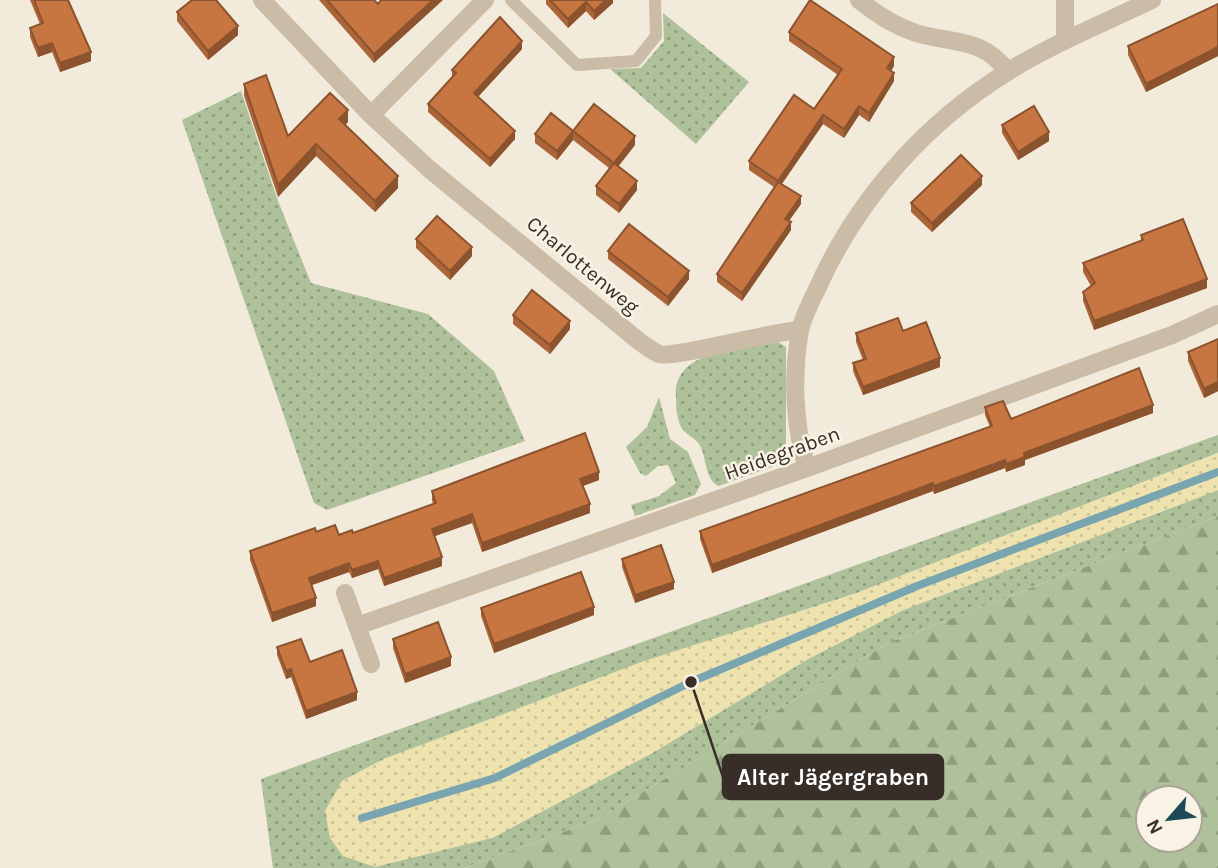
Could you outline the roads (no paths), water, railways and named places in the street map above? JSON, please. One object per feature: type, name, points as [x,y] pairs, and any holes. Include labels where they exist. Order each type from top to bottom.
[{"type":"street","name":"Charlottenweg","points":[[262,0],[371,115],[439,176],[640,342],[660,355],[678,354],[775,331],[800,330]]},
{"type":"street","points":[[371,115],[485,0]]},
{"type":"street","points":[[859,0],[891,22],[915,32],[975,45],[997,56],[1008,72]]},
{"type":"street","points":[[1065,0],[1065,41]]},
{"type":"street","points":[[807,468],[799,442],[796,396],[800,330],[832,254],[887,176],[920,140],[1008,72],[1065,41],[1152,0]]},
{"type":"street","name":"Heidegraben","points":[[357,626],[807,468],[1172,335],[1218,314]]},
{"type":"street","points":[[345,593],[370,664]]},
{"type":"lane","points":[[511,0],[577,65],[636,61],[656,36],[654,0]]},
{"type":"waterway","points":[[362,818],[495,778],[691,682],[917,586],[1218,472]]},
{"type":"place","name":"Alter Jägergraben","points":[[691,682]]}]
